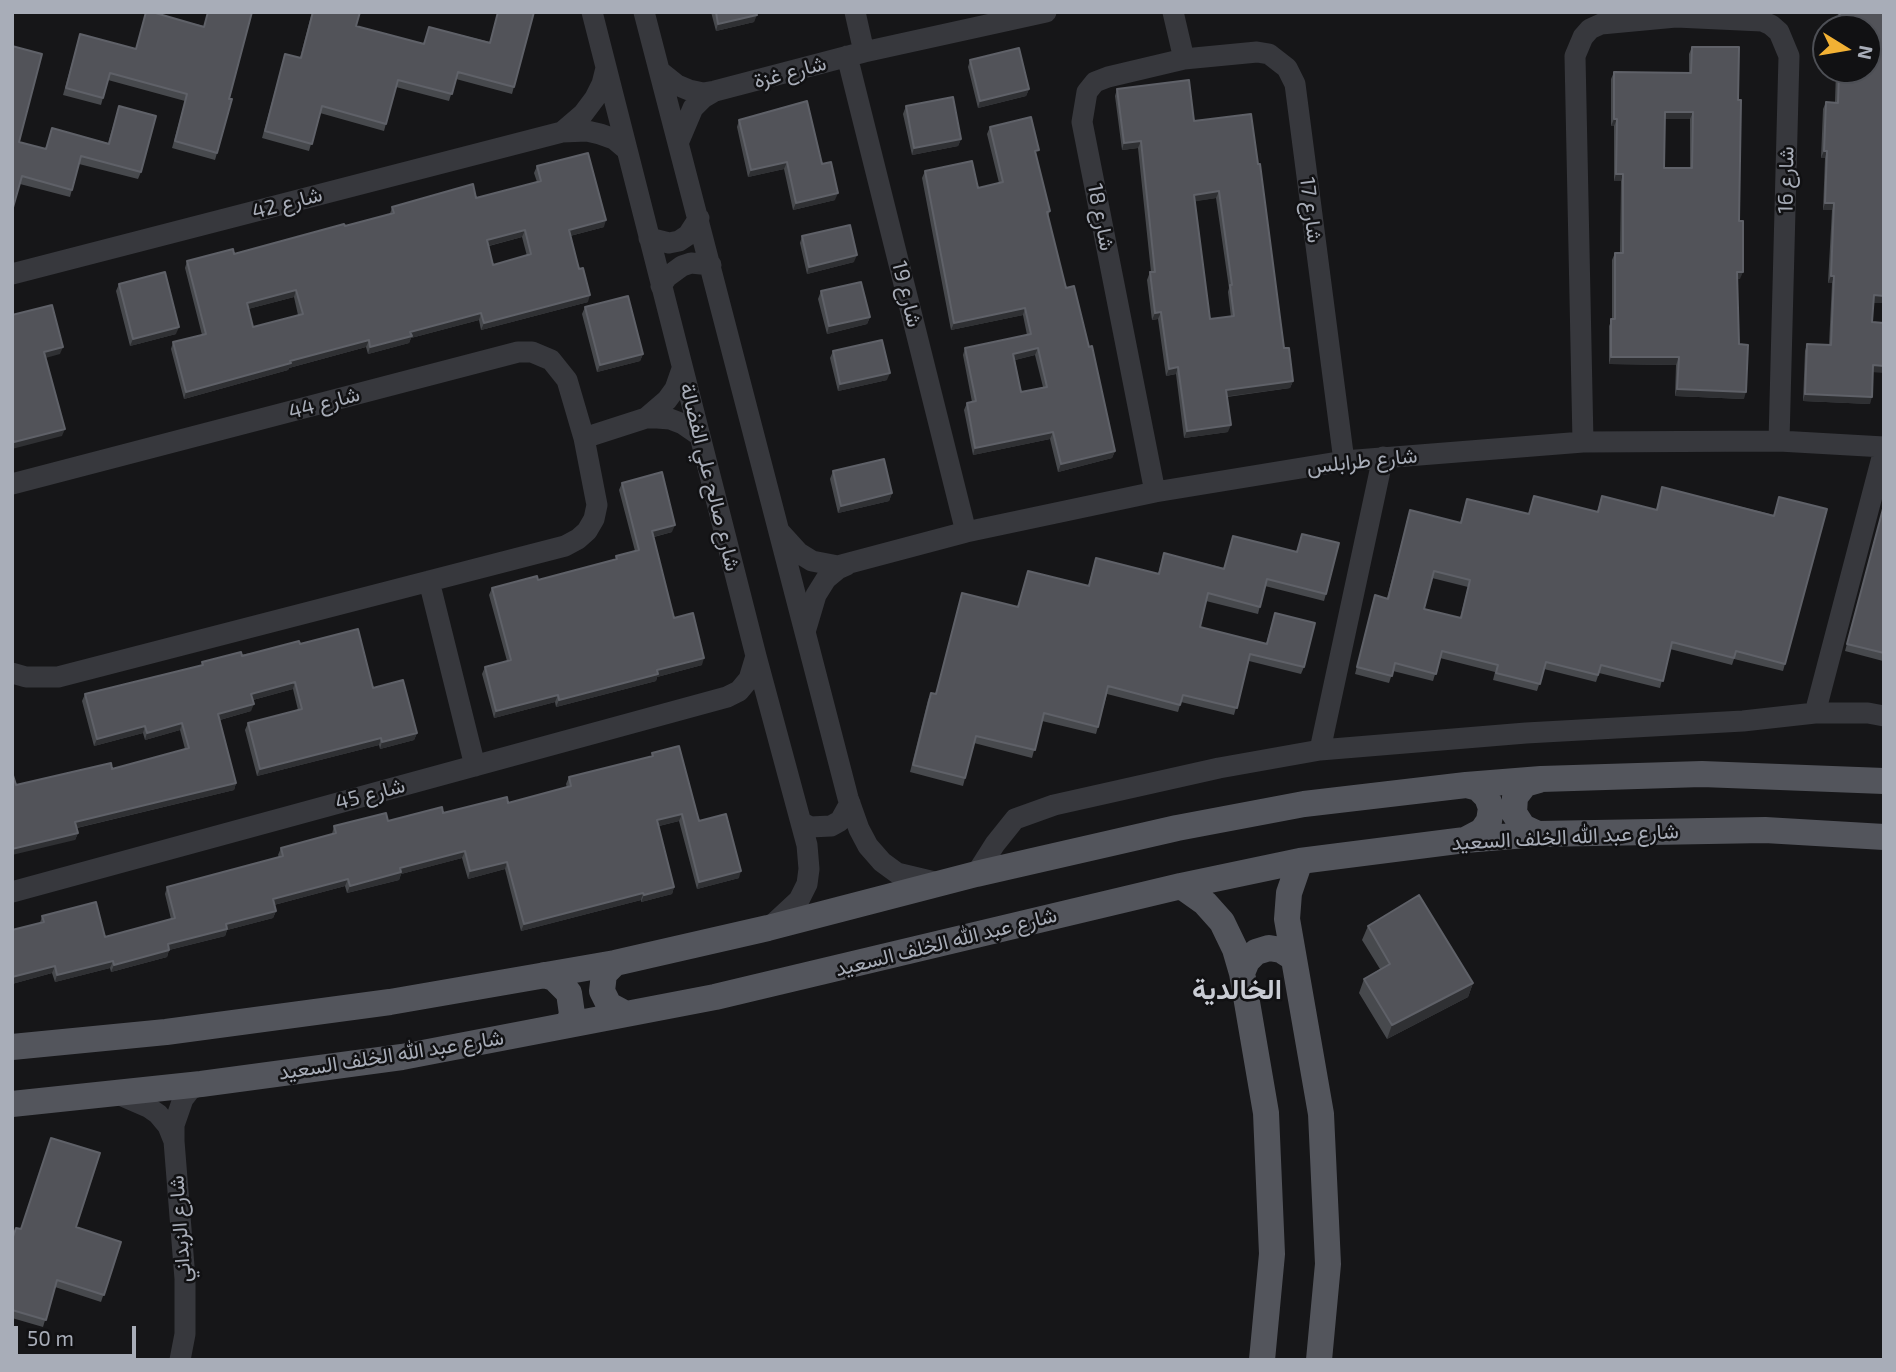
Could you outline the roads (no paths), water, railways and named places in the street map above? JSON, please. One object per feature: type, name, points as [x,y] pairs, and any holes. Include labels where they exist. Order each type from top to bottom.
[{"type":"main road","points":[[12,1047],[166,1032],[390,1002],[615,962],[768,928],[976,874],[1177,828],[1304,804],[1541,779],[1702,774],[1884,781]]},
{"type":"main road","points":[[1538,834],[1523,827],[1514,813],[1515,797],[1525,784],[1541,779]]},
{"type":"main road","points":[[1465,840],[1482,831],[1489,821],[1491,808],[1487,797],[1478,788],[1466,785]]},
{"type":"main road","name":"شارع عبد الله الخلف السعيد","points":[[12,1104],[201,1084],[402,1057],[741,991],[1181,886],[1300,861],[1465,840],[1538,834],[1765,830],[1884,837]]},
{"type":"main road","points":[[1300,861],[1289,893],[1287,919],[1321,1114],[1328,1264],[1319,1360]]},
{"type":"main road","points":[[1181,886],[1205,903],[1222,922],[1235,950],[1242,973],[1266,1113],[1272,1254],[1262,1360]]},
{"type":"main road","points":[[1242,973],[1247,961],[1256,952],[1269,948],[1281,950],[1292,957]]},
{"type":"main road","points":[[615,962],[604,974],[602,991],[609,1005],[624,1013]]},
{"type":"main road","points":[[544,975],[554,978],[569,993],[572,1014],[568,1024]]},
{"type":"street","name":"شارع صالح علي الفضالة","points":[[592,12],[808,857],[807,884],[799,900],[768,928]]},
{"type":"street","points":[[644,12],[850,803],[868,846],[881,862],[897,873],[942,883]]},
{"type":"street","points":[[855,12],[856,54]]},
{"type":"street","name":"شارع غزة","points":[[679,141],[693,108],[703,97],[715,92],[996,17],[1045,12]]},
{"type":"street","points":[[1173,12],[1184,59]]},
{"type":"street","points":[[1583,442],[1575,56],[1583,37],[1590,29],[1601,24],[1677,14]]},
{"type":"street","name":"شارع 16","points":[[1677,14],[1771,24],[1779,32],[1789,56],[1779,441]]},
{"type":"street","name":"شارع 17","points":[[1184,59],[1257,52],[1269,54],[1287,68],[1295,84],[1344,461]]},
{"type":"street","name":"شارع 19","points":[[856,54],[966,532]]},
{"type":"street","name":"شارع 18","points":[[1155,492],[1082,122],[1087,92],[1095,82],[1184,59]]},
{"type":"street","name":"شارع 42","points":[[562,132],[583,114],[595,98],[606,68]]},
{"type":"street","name":"شارع غزة","points":[[662,73],[677,85],[689,90],[715,92]]},
{"type":"street","name":"شارع 42","points":[[12,274],[562,132],[587,131],[600,134],[614,139],[627,150]]},
{"type":"street","points":[[649,238],[669,243],[679,241],[688,235],[699,218]]},
{"type":"street","points":[[662,286],[667,277],[682,265],[711,265]]},
{"type":"street","name":"شارع 44","points":[[12,484],[518,352],[542,354],[560,369],[567,380],[584,438],[597,505],[594,519],[587,531],[578,540],[565,546],[58,677],[26,677],[12,673]]},
{"type":"street","points":[[646,418],[667,400],[675,389],[682,369]]},
{"type":"street","points":[[584,438],[646,418],[670,419],[699,435]]},
{"type":"street","name":"شارع طرابلس","points":[[779,531],[799,553],[812,561],[838,566],[966,532],[1155,492],[1344,461],[1583,442],[1779,441],[1884,448]]},
{"type":"street","points":[[1815,713],[1884,448]]},
{"type":"street","points":[[1320,750],[1383,457]]},
{"type":"street","name":"شارع طرابلس","points":[[805,632],[817,595],[826,579],[849,564]]},
{"type":"street","points":[[429,581],[475,766]]},
{"type":"street","name":"شارع 45","points":[[12,892],[727,697],[739,691],[749,679],[756,656]]},
{"type":"street","points":[[727,697],[754,703],[773,719]]},
{"type":"street","points":[[976,874],[995,844],[1016,819],[1054,805],[1219,768],[1320,750],[1526,733],[1743,721],[1815,713],[1868,713],[1884,716]]},
{"type":"street","points":[[801,822],[810,827],[831,826],[840,821],[850,803]]},
{"type":"street","name":"شارع الزبداني","points":[[180,1360],[185,1334],[186,1279],[174,1125],[183,1099],[190,1090],[201,1084]]},
{"type":"street","name":"شارع الزبداني","points":[[118,1094],[158,1114],[168,1126],[174,1141]]},
{"type":"district","name":"الخالدية","points":[[1237,990]]}]
